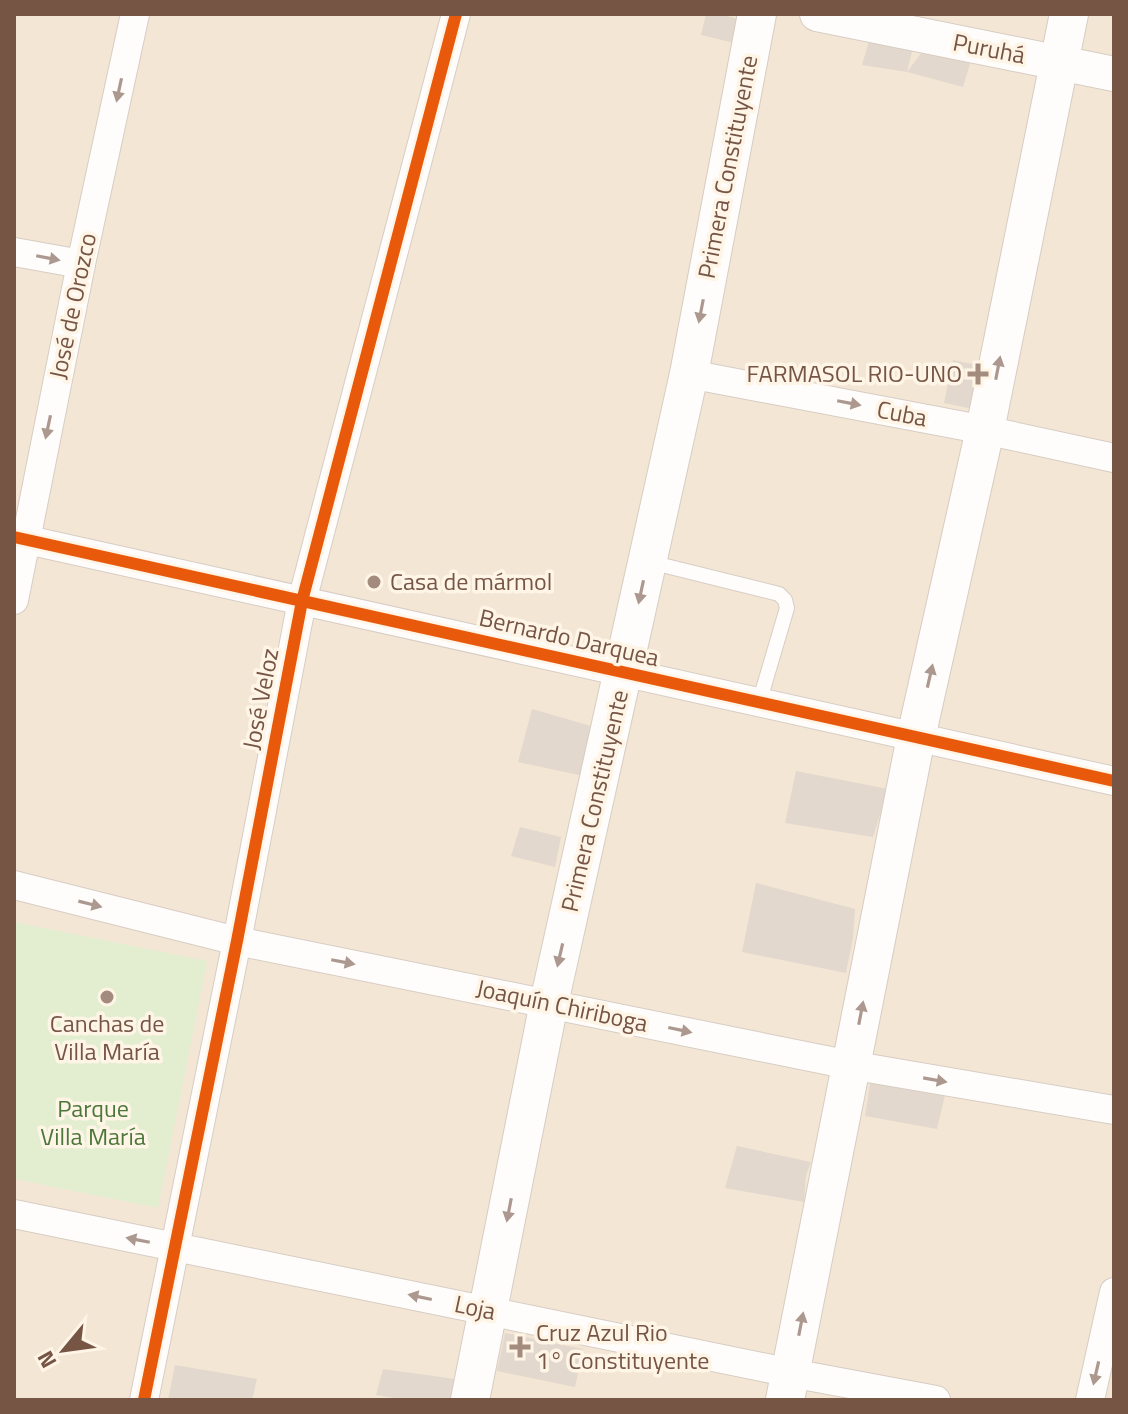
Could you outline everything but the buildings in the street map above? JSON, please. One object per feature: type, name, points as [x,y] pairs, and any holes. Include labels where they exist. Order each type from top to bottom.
[{"type":"main road","name":"Primera Constituyente","points":[[470,1400],[549,1003],[689,374],[757,14]]},
{"type":"main road","points":[[788,1386],[916,737],[985,430],[1069,14]]},
{"type":"street","name":"José de Orozco","points":[[14,600],[20,537],[135,14]]},
{"type":"street","name":"José Veloz","points":[[144,1400],[302,601],[456,14]]},
{"type":"street","name":"Puruhá","points":[[817,14],[1114,74]]},
{"type":"street","points":[[14,252],[81,264]]},
{"type":"street","name":"Cuba","points":[[689,374],[985,430],[1114,458]]},
{"type":"street","name":"Bernardo Darquea","points":[[20,537],[1114,781]]},
{"type":"street","name":"Joaquín Chiriboga","points":[[14,885],[237,941],[850,1065],[1114,1110]]},
{"type":"street","name":"Loja","points":[[14,1214],[489,1311],[788,1386],[936,1400]]},
{"type":"street","points":[[1090,1400],[1114,1292]]},
{"type":"lane","points":[[666,566],[779,594],[785,600],[787,608],[759,703]]},
{"type":"shaded area","points":[[14,14],[744,14],[457,1400],[14,1400]]},
{"type":"shaded area","points":[[777,14],[1114,14],[1114,1400],[481,1400]]},
{"type":"green space","name":"Parque Villa María","points":[[14,922],[207,961],[158,1208],[14,1179]]},
{"type":"cycle path","points":[[144,1400],[302,601],[456,14]]},
{"type":"cycle path","points":[[14,537],[1114,781]]},
{"type":"place","name":"FARMASOL RIO-UNO","points":[[978,374]]},
{"type":"place","name":"Casa de mármol","points":[[374,582]]},
{"type":"place","name":"Canchas de Villa María","points":[[107,997]]},
{"type":"place","name":"Cruz Azul Rio 1° Constituyente","points":[[520,1347]]}]
